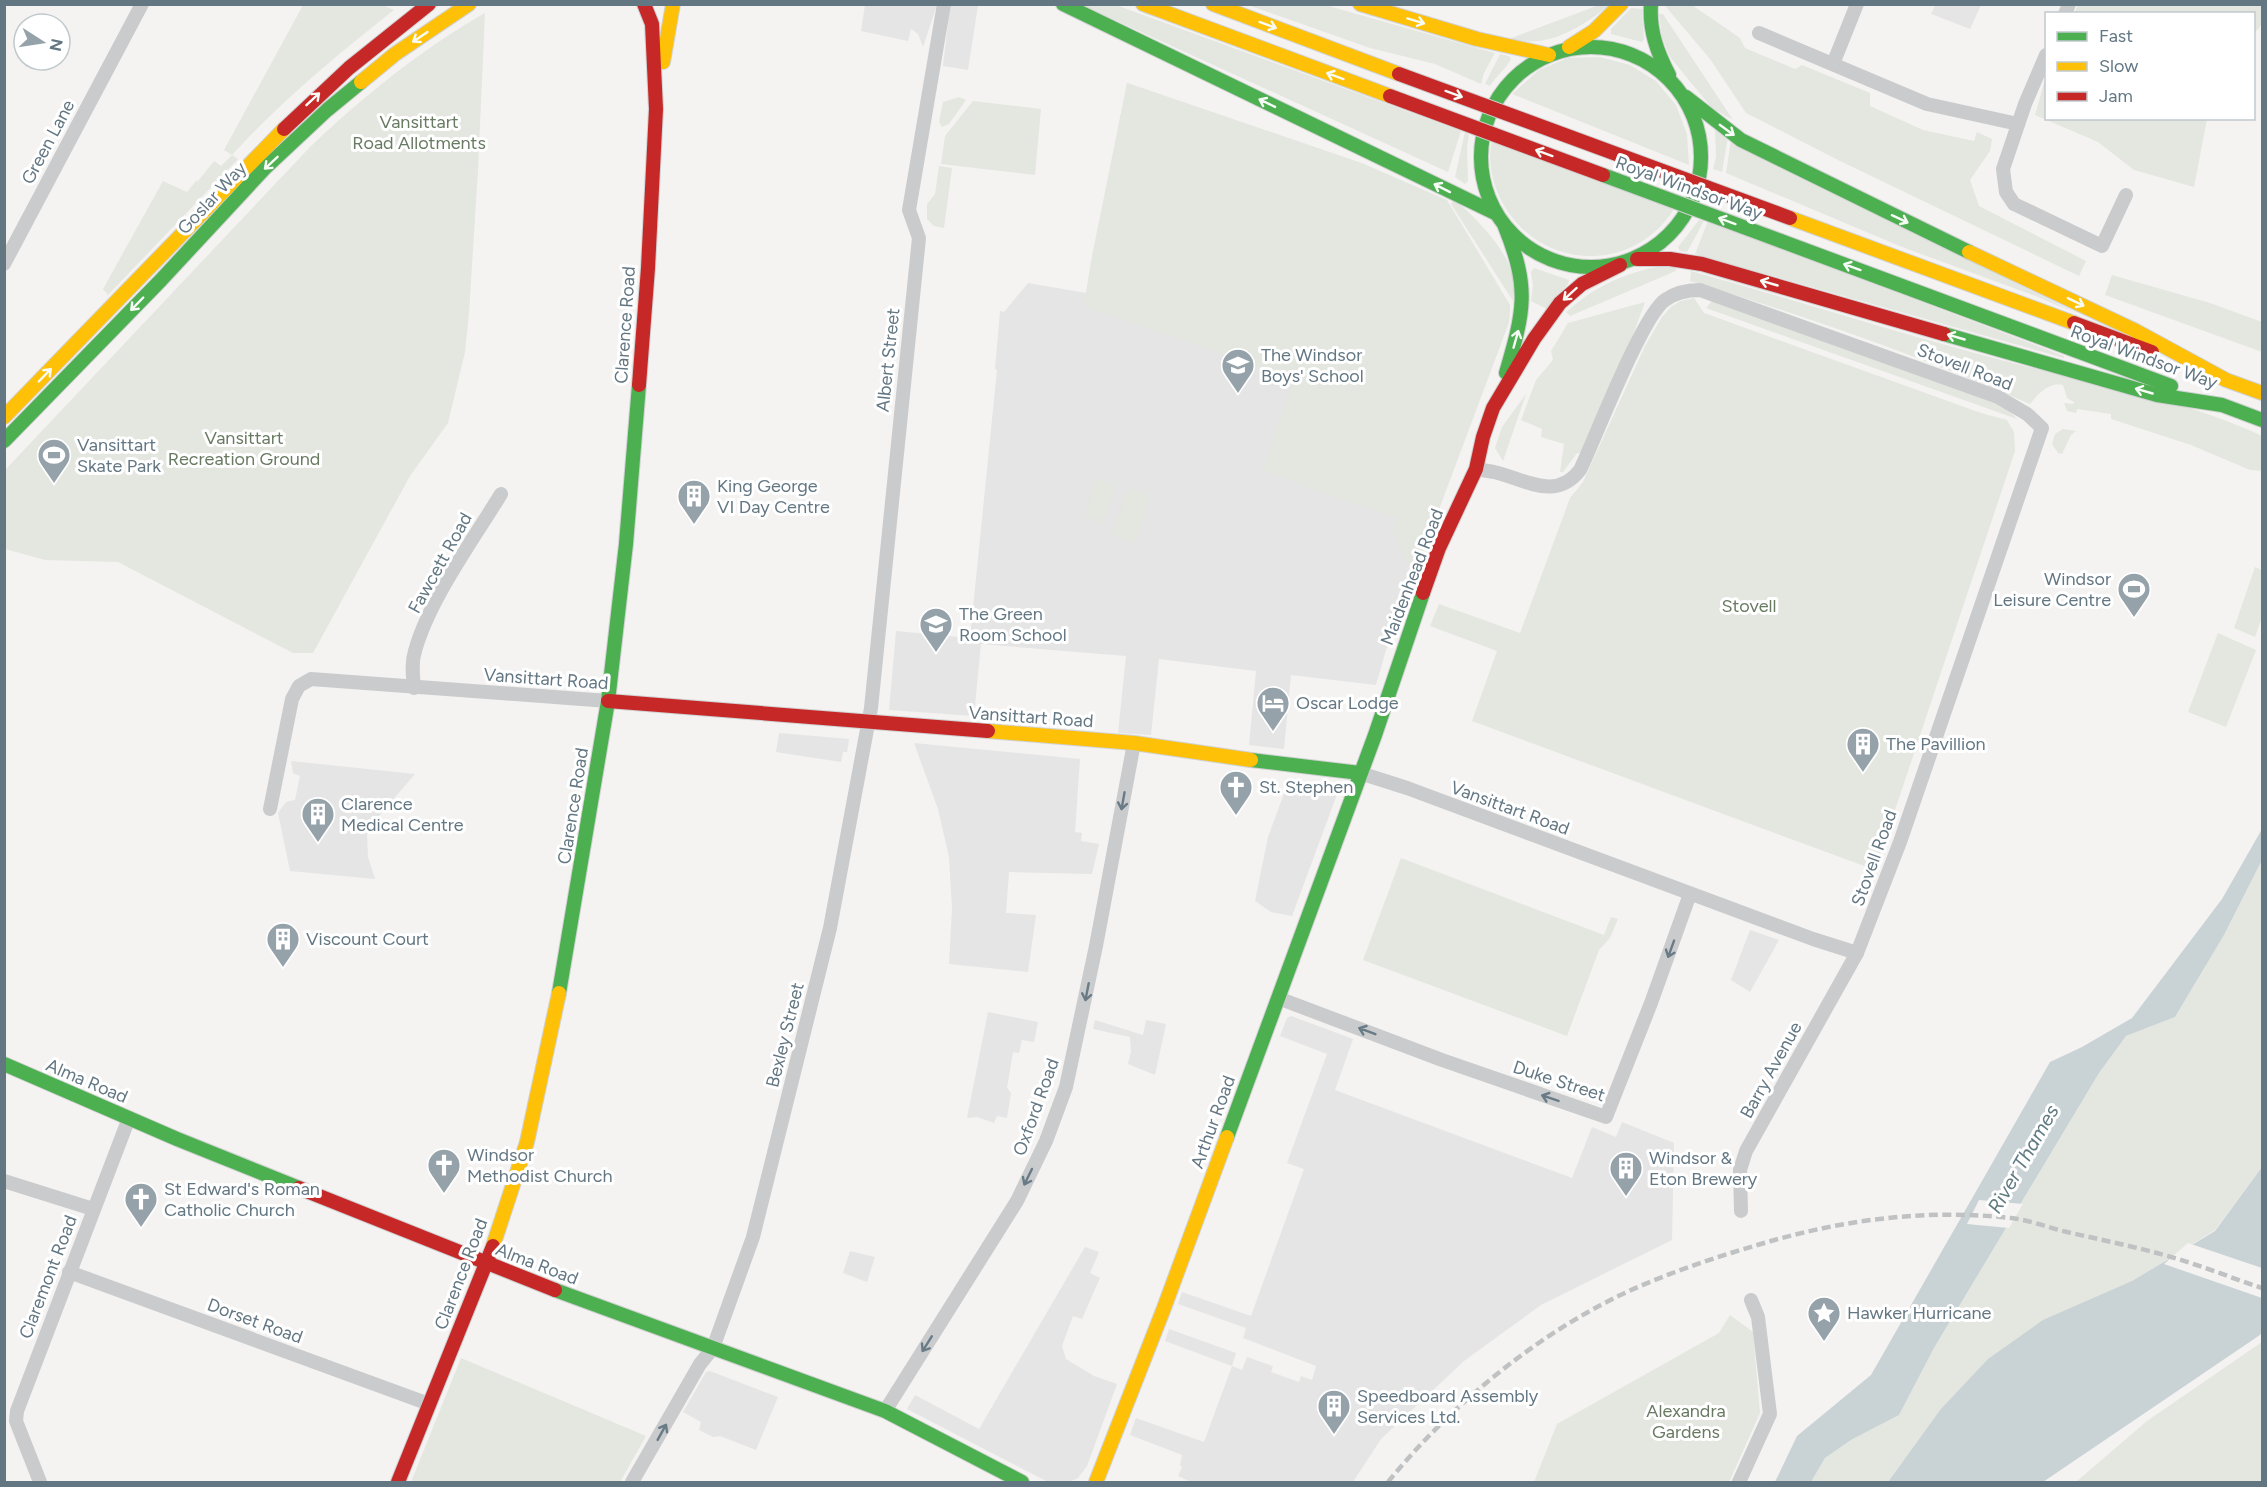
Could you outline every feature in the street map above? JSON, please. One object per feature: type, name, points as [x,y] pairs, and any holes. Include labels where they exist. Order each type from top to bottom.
[{"type":"main road","name":"Goslar Way","points":[[4,417],[308,103],[354,62],[429,4]]},
{"type":"main road","name":"Goslar Way","points":[[4,441],[161,280],[264,170],[327,110],[395,54],[468,4]]},
{"type":"main road","name":"Clarence Road","points":[[398,1482],[487,1264],[527,1142],[564,972],[608,701],[627,521],[648,268],[656,109],[652,24],[644,4]]},
{"type":"main road","name":"Clarence Road","points":[[656,109],[673,4]]},
{"type":"main road","points":[[1063,4],[1495,213]]},
{"type":"main road","name":"Royal Windsor Way","points":[[1143,4],[2222,405]]},
{"type":"main road","name":"Royal Windsor Way","points":[[1213,4],[2226,380]]},
{"type":"main road","points":[[1360,4],[1512,49],[1549,55]]},
{"type":"main road","points":[[1566,49],[1594,31],[1621,4]]},
{"type":"main road","points":[[1651,4],[1651,23],[1656,46],[1678,89],[1694,117],[1698,132],[1701,153],[1700,177],[1694,196],[1678,225],[1657,246],[1620,264],[1584,268],[1557,262],[1528,248],[1505,227],[1495,213],[1487,194],[1480,163],[1485,126],[1494,105],[1505,88],[1529,65],[1549,55],[1566,49],[1593,46],[1625,52],[1654,66],[1678,89],[1728,132],[1741,140],[1848,194],[2134,330],[2226,380],[2258,392]]},
{"type":"main road","name":"Maidenhead Road","points":[[1360,773],[1439,548],[1476,469],[1483,437],[1500,396],[1517,333],[1524,301],[1520,265],[1505,227]]},
{"type":"main road","points":[[1634,259],[1670,258],[1702,264],[2157,395],[2222,405],[2262,420]]},
{"type":"main road","name":"Maidenhead Road","points":[[1500,396],[1543,326],[1560,303],[1582,284],[1620,264]]},
{"type":"main road","name":"Vansittart Road","points":[[608,701],[1134,743],[1292,766],[1360,773]]},
{"type":"main road","name":"Arthur Road","points":[[1096,1482],[1164,1308],[1360,773]]},
{"type":"main road","name":"Alma Road","points":[[4,1064],[129,1118],[487,1264],[885,1411],[1022,1482]]},
{"type":"street","name":"Green Lane","points":[[4,264],[141,4]]},
{"type":"street","name":"Albert Street","points":[[868,723],[919,238],[909,210],[944,4]]},
{"type":"street","points":[[1833,64],[1857,4]]},
{"type":"street","points":[[1760,33],[1927,104],[2018,124]]},
{"type":"street","points":[[2045,57],[2002,169],[2006,192],[2014,204],[2102,246],[2126,195]]},
{"type":"street","name":"Stovell Road","points":[[1476,469],[1495,472],[1539,486],[1551,487],[1572,480],[1580,471],[1645,327],[1664,301],[1686,290],[1700,290],[1998,397],[2027,414],[2042,428],[1900,842],[1857,952]]},
{"type":"street","name":"Fawcett Road","points":[[414,688],[414,652],[433,606],[501,494]]},
{"type":"street","name":"Vansittart Road","points":[[270,809],[292,699],[299,686],[311,679],[608,701]]},
{"type":"street","name":"Bexley Street","points":[[632,1482],[700,1364],[713,1348],[756,1225],[830,928],[868,723]]},
{"type":"street","name":"Oxford Road","points":[[885,1411],[1017,1201],[1046,1141],[1066,1087],[1090,978],[1134,743]]},
{"type":"street","name":"Vansittart Road","points":[[1360,773],[1407,788],[1820,942],[1857,952]]},
{"type":"street","name":"Duke Street","points":[[1278,998],[1442,1060],[1606,1117],[1651,1003],[1690,894]]},
{"type":"street","name":"Barry Avenue","points":[[1741,1211],[1740,1170],[1746,1151],[1857,952]]},
{"type":"street","name":"Claremont Road","points":[[40,1482],[10,1423],[129,1118]]},
{"type":"street","points":[[4,1181],[93,1209]]},
{"type":"street","name":"Dorset Road","points":[[69,1272],[429,1404]]},
{"type":"street","points":[[1739,1482],[1770,1414],[1758,1317],[1752,1300]]},
{"type":"shaded area","points":[[1936,4],[1981,5],[1970,29],[1931,14]]},
{"type":"shaded area","points":[[865,5],[937,5],[923,47],[918,34],[911,29],[908,41],[861,31]]},
{"type":"shaded area","points":[[950,5],[978,5],[968,70],[943,66]]},
{"type":"shaded area","name":"The Windsor Boys' School","points":[[1127,83],[1364,164],[1510,305],[1509,322],[1386,650],[1376,685],[1291,675],[1284,749],[1249,745],[1256,671],[1159,659],[1151,735],[1118,733],[1126,656],[981,644],[974,716],[889,710],[896,631],[970,638],[997,370],[995,369],[1000,311],[1004,312],[1028,283],[1086,293]]},
{"type":"shaded area","points":[[779,733],[849,739],[847,752],[843,752],[841,762],[776,752]]},
{"type":"shaded area","points":[[914,743],[1080,759],[1075,832],[1082,833],[1081,841],[1099,844],[1092,874],[1009,872],[1006,913],[1036,915],[1028,972],[949,964],[952,909],[949,857],[938,809]]},
{"type":"shaded area","points":[[291,761],[415,774],[373,823],[367,834],[368,857],[375,879],[290,871],[278,813],[286,802],[295,800],[300,776],[293,773]]},
{"type":"shaded area","points":[[1288,783],[1338,786],[1339,789],[1292,916],[1271,912],[1255,901],[1268,837]]},
{"type":"shaded area","points":[[1750,930],[1779,940],[1750,992],[1731,980]]},
{"type":"shaded area","points":[[988,1012],[1038,1022],[1034,1042],[1022,1040],[1019,1053],[1013,1052],[1007,1088],[1011,1093],[1007,1118],[997,1116],[994,1123],[977,1117],[967,1118]]},
{"type":"shaded area","points":[[1291,1016],[1353,1039],[1335,1090],[1572,1178],[1592,1127],[1616,1137],[1622,1122],[1674,1143],[1672,1240],[1541,1305],[1464,1361],[1381,1439],[1353,1482],[1189,1482],[1178,1476],[1182,1467],[1180,1465],[1182,1455],[1130,1435],[1136,1418],[1204,1442],[1232,1366],[1242,1370],[1247,1357],[1273,1366],[1271,1372],[1299,1382],[1301,1376],[1312,1380],[1316,1366],[1243,1338],[1246,1328],[1178,1304],[1182,1292],[1251,1316],[1304,1169],[1287,1163],[1327,1054],[1280,1036],[1287,1018]]},
{"type":"shaded area","points":[[1095,1020],[1143,1035],[1146,1020],[1166,1024],[1155,1075],[1128,1064],[1131,1052],[1130,1037],[1093,1029]]},
{"type":"shaded area","points":[[1085,1247],[1099,1252],[1090,1273],[1100,1278],[1082,1319],[1073,1316],[1062,1346],[1066,1359],[1094,1376],[1117,1384],[1087,1466],[1078,1478],[1069,1482],[1048,1482],[907,1409],[915,1395],[979,1429]]},
{"type":"shaded area","points":[[850,1251],[875,1257],[867,1282],[843,1273]]},
{"type":"shaded area","points":[[1169,1329],[1236,1353],[1232,1366],[1165,1341]]},
{"type":"shaded area","points":[[710,1371],[778,1397],[756,1450],[720,1436],[713,1437],[699,1430],[701,1422],[683,1412],[706,1372]]},
{"type":"green space","points":[[303,5],[382,5],[394,10],[310,79],[232,155],[224,150]]},
{"type":"green space","points":[[1082,5],[1116,5],[1461,131],[1448,172]]},
{"type":"green space","points":[[1248,5],[1325,5],[1495,53],[1481,84],[1435,64],[1370,48]]},
{"type":"green space","points":[[1599,5],[1610,5],[1575,29],[1550,39],[1524,41],[1509,39]]},
{"type":"green space","points":[[1668,5],[1692,5],[1740,38],[1745,48],[1795,69],[1802,65],[1870,93],[1870,106],[1923,130],[1974,141],[1977,132],[1992,139],[1990,151],[1970,180],[1979,206],[2086,261],[2079,276],[1746,113],[1710,59],[1666,7]]},
{"type":"green space","points":[[2078,5],[2262,5],[2263,17],[2260,27],[2255,32],[2255,12],[2074,12]]},
{"type":"green space","points":[[1631,8],[1642,9],[1644,39],[1642,42],[1611,34],[1611,29]]},
{"type":"green space","name":"Vansittart Recreation Ground","points":[[485,13],[469,313],[465,352],[448,423],[410,476],[313,653],[293,653],[118,562],[45,560],[5,549],[5,470],[310,147],[415,58]]},
{"type":"green space","points":[[1659,14],[1663,14],[1733,120],[1712,108],[1670,57],[1662,37]]},
{"type":"green space","points":[[1500,54],[1509,56],[1511,59],[1490,86],[1485,84]]},
{"type":"green space","points":[[1600,57],[1630,65],[1656,81],[1676,105],[1687,134],[1689,165],[1512,94],[1539,70],[1568,58]]},
{"type":"green space","points":[[2045,80],[2045,119],[2035,115]]},
{"type":"green space","points":[[1127,83],[1364,164],[1447,200],[1510,305],[1509,322],[1417,568],[1408,565],[1392,531],[1398,518],[1262,471],[1295,376],[1279,374],[1084,306]]},
{"type":"green space","points":[[959,97],[966,100],[949,124],[942,127],[939,122],[943,102]]},
{"type":"green space","points":[[973,101],[1041,109],[1035,175],[941,164],[945,136]]},
{"type":"green space","points":[[2047,120],[2207,120],[2194,187],[2134,170],[2098,142]]},
{"type":"green space","points":[[1715,130],[1728,137],[1722,172],[1713,169],[1716,157]]},
{"type":"green space","points":[[1465,132],[1469,135],[1468,181],[1465,184],[1455,177]]},
{"type":"green space","points":[[1731,140],[2080,315],[2038,297],[1902,247],[1726,173]]},
{"type":"green space","points":[[1492,141],[1674,209],[1655,232],[1632,247],[1606,255],[1580,256],[1555,249],[1531,236],[1512,217],[1493,179],[1490,160]]},
{"type":"green space","points":[[232,155],[238,159],[108,295],[103,289],[163,181],[187,192],[214,161],[221,166]]},
{"type":"green space","points":[[939,166],[952,168],[944,228],[934,226],[927,219],[927,204],[935,194]]},
{"type":"green space","points":[[1454,199],[1482,226],[1506,259],[1514,282],[1513,301],[1451,204]]},
{"type":"green space","points":[[1699,220],[1704,221],[1687,252],[1680,251],[1678,247]]},
{"type":"green space","points":[[1708,221],[2064,356],[2064,358],[1695,254]]},
{"type":"green space","points":[[1656,267],[1676,267],[1676,271],[1570,316],[1566,312],[1608,283]]},
{"type":"green space","points":[[1534,268],[1569,280],[1547,309],[1531,301],[1533,285],[1531,272]]},
{"type":"green space","points":[[1691,271],[1962,350],[2134,392],[2199,411],[2262,436],[2262,471],[2250,470],[2191,445],[2111,419],[2111,414],[2077,409],[2076,413],[2067,411],[2064,403],[2073,404],[2074,402],[2067,398],[2063,385],[2049,387],[2030,404],[1947,369],[1862,338],[1690,281]]},
{"type":"green space","points":[[2112,275],[2210,303],[2262,322],[2262,352],[2105,295]]},
{"type":"green space","name":"Stovell","points":[[1694,298],[1704,313],[1981,413],[2007,420],[2014,432],[2015,451],[1875,870],[1472,721],[1497,651],[1430,626],[1439,604],[1520,633],[1570,498],[1583,482],[1645,346],[1662,317],[1672,306]]},
{"type":"green space","points":[[1712,301],[1820,337],[2006,407],[2017,419],[1706,308]]},
{"type":"green space","points":[[1645,302],[1583,454],[1577,453],[1563,472],[1560,472],[1564,444],[1541,437],[1542,429],[1521,420],[1536,380],[1553,360],[1551,351],[1568,323]]},
{"type":"green space","points":[[1526,394],[1503,461],[1495,448],[1502,427]]},
{"type":"green space","points":[[2063,429],[2076,431],[2071,435],[2062,454],[2058,453],[2052,444],[2055,434]]},
{"type":"green space","points":[[1096,479],[1116,486],[1103,523],[1084,516]]},
{"type":"green space","points":[[1128,488],[1151,496],[1135,543],[1112,535]]},
{"type":"green space","points":[[2255,567],[2262,570],[2262,617],[2255,637],[2234,628]]},
{"type":"green space","points":[[2218,633],[2256,650],[2226,727],[2188,712]]},
{"type":"green space","points":[[1401,858],[1604,935],[1611,917],[1618,919],[1610,938],[1599,950],[1567,1036],[1363,960]]},
{"type":"green space","points":[[2262,860],[2262,1167],[2215,1230],[2132,1281],[1940,1410],[1888,1482],[1811,1482],[1825,1458],[1851,1440],[1899,1415],[1934,1348],[2099,1073],[2126,1036],[2175,1017],[2224,935]]},
{"type":"green space","name":"Alexandra Gardens","points":[[1730,1315],[1753,1332],[1760,1413],[1729,1482],[1534,1482],[1557,1424],[1719,1333]]},
{"type":"green space","points":[[2262,1342],[2262,1482],[2076,1482],[2147,1421]]},
{"type":"green space","points":[[461,1358],[646,1436],[620,1482],[411,1482]]},
{"type":"water","name":"River Thames","points":[[2262,829],[2262,860],[2224,935],[2175,1017],[2126,1036],[2099,1073],[1934,1348],[1899,1415],[1851,1440],[1825,1458],[1811,1482],[1775,1482],[1797,1436],[1871,1375],[2050,1062],[2082,1047],[2132,1018],[2222,899]]},
{"type":"water","points":[[2262,1167],[2262,1332],[2260,1335],[2043,1482],[1888,1482],[1940,1410],[1988,1359],[2043,1320],[2132,1281],[2215,1231]]},
{"type":"pier","points":[[1979,1200],[2023,1204],[2009,1228],[1967,1224]]},
{"type":"pier","points":[[2188,1243],[2262,1268],[2262,1298],[2164,1264]]},
{"type":"railway","points":[[1388,1482],[1413,1453],[1470,1396],[1534,1346],[1568,1324],[1638,1287],[1671,1274],[1737,1251],[1800,1233],[1890,1218],[1950,1215],[2011,1218],[2158,1253],[2262,1288]]},
{"type":"traffic: fast","points":[[1063,4],[1495,213]]},
{"type":"traffic: fast","points":[[1651,4],[1651,23],[1655,41],[1669,75]]},
{"type":"traffic: fast","points":[[1580,47],[1602,47],[1633,55],[1652,65],[1669,79],[1683,96],[1693,115],[1699,135],[1701,157],[1699,179],[1693,199],[1683,218],[1669,235],[1652,249],[1623,263],[1602,267],[1580,267],[1559,263],[1539,254],[1521,242],[1506,227],[1485,189],[1481,168],[1481,146],[1485,125],[1494,105],[1506,87],[1521,72],[1559,51],[1580,47]]},
{"type":"traffic: fast","points":[[4,441],[161,280],[264,169],[327,110],[361,82]]},
{"type":"traffic: fast","points":[[1686,97],[1741,140],[1969,252]]},
{"type":"traffic: fast","points":[[1603,175],[1781,241]]},
{"type":"traffic: fast","points":[[1505,227],[1518,267],[1522,300],[1517,333],[1506,373]]},
{"type":"traffic: fast","points":[[1781,241],[2171,386]]},
{"type":"traffic: fast","points":[[1944,334],[2157,395],[2222,405],[2262,420]]},
{"type":"traffic: fast","points":[[559,993],[608,701],[626,544],[639,385]]},
{"type":"traffic: fast","points":[[1227,1137],[1375,735],[1423,593]]},
{"type":"traffic: fast","points":[[1251,760],[1360,773]]},
{"type":"traffic: fast","points":[[4,1064],[177,1139],[299,1188]]},
{"type":"traffic: fast","points":[[555,1290],[885,1411],[1022,1482]]},
{"type":"traffic: slow","points":[[361,82],[395,54],[469,4]]},
{"type":"traffic: slow","points":[[663,62],[673,4]]},
{"type":"traffic: slow","points":[[1143,4],[1390,96]]},
{"type":"traffic: slow","points":[[1213,4],[1399,74]]},
{"type":"traffic: slow","points":[[1360,4],[1477,39],[1549,55]]},
{"type":"traffic: slow","points":[[1569,47],[1594,31],[1621,4]]},
{"type":"traffic: slow","points":[[4,417],[284,129]]},
{"type":"traffic: slow","points":[[1790,218],[2074,323]]},
{"type":"traffic: slow","points":[[1969,252],[2134,330],[2226,380],[2262,393]]},
{"type":"traffic: slow","points":[[988,731],[1134,743],[1251,760]]},
{"type":"traffic: slow","points":[[493,1246],[527,1142],[559,993]]},
{"type":"traffic: slow","points":[[1096,1482],[1164,1308],[1227,1137]]},
{"type":"traffic: jam","points":[[284,129],[349,68],[429,4]]},
{"type":"traffic: jam","points":[[639,385],[656,109],[652,24],[644,4]]},
{"type":"traffic: jam","points":[[1399,74],[1790,218]]},
{"type":"traffic: jam","points":[[1390,96],[1603,175]]},
{"type":"traffic: jam","points":[[1637,259],[1670,259],[1702,264],[1944,334]]},
{"type":"traffic: jam","points":[[1423,593],[1439,548],[1476,469],[1483,437],[1493,408],[1534,339],[1560,303],[1582,284],[1620,265]]},
{"type":"traffic: jam","points":[[2074,323],[2152,352]]},
{"type":"traffic: jam","points":[[608,701],[988,731]]},
{"type":"traffic: jam","points":[[299,1188],[555,1290]]},
{"type":"traffic: jam","points":[[398,1482],[493,1246]]},
{"type":"place","name":"The Windsor Boys' School","points":[[1238,394]]},
{"type":"place","name":"Vansittart Skate Park","points":[[54,484]]},
{"type":"place","name":"King George VI Day Centre","points":[[694,525]]},
{"type":"place","name":"Windsor Leisure Centre","points":[[2134,618]]},
{"type":"place","name":"The Green Room School","points":[[936,653]]},
{"type":"place","name":"Oscar Lodge","points":[[1273,732]]},
{"type":"place","name":"The Pavillion","points":[[1863,773]]},
{"type":"place","name":"St. Stephen","points":[[1236,816]]},
{"type":"place","name":"Clarence Medical Centre","points":[[318,843]]},
{"type":"place","name":"Viscount Court","points":[[283,968]]},
{"type":"place","name":"Windsor Methodist Church","points":[[444,1194]]},
{"type":"place","name":"Windsor & Eton Brewery","points":[[1626,1197]]},
{"type":"place","name":"St Edward's Roman Catholic Church","points":[[141,1228]]},
{"type":"place","name":"Hawker Hurricane","points":[[1824,1342]]},
{"type":"place","name":"Speedboard Assembly Services Ltd.","points":[[1334,1435]]},
{"type":"park label","name":"Vansittart Road Allotments","points":[[419,132]]}]
